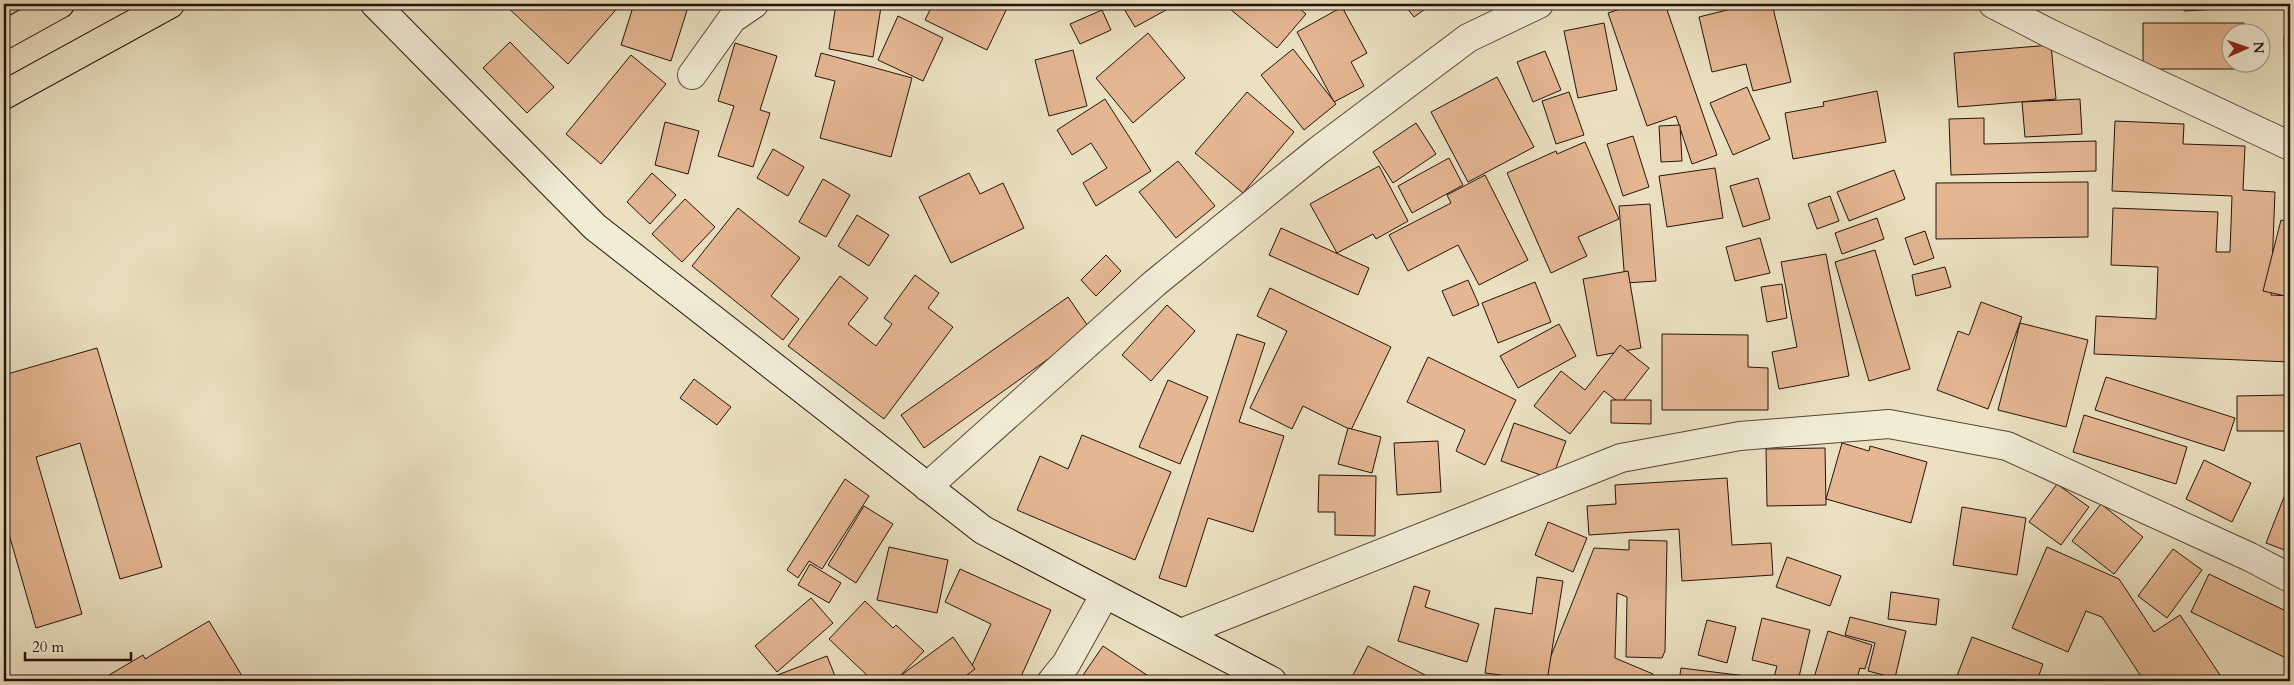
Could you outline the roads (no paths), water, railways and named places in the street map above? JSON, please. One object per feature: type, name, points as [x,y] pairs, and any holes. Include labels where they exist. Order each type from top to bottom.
[{"type":"highway","points":[[4,35],[60,4]]},
{"type":"highway","points":[[4,95],[170,4]]},
{"type":"street","points":[[375,4],[595,227],[983,530],[1272,681]]},
{"type":"street","points":[[692,75],[732,19],[754,4]]},
{"type":"street","points":[[927,487],[1155,283],[1318,150],[1468,38],[1539,4]]},
{"type":"street","points":[[1993,4],[2058,37],[2290,146]]},
{"type":"street","points":[[1181,633],[1621,458],[1740,436],[1889,424],[2007,446],[2250,557],[2290,578]]},
{"type":"street","points":[[1052,681],[1066,664],[1105,594]]}]
